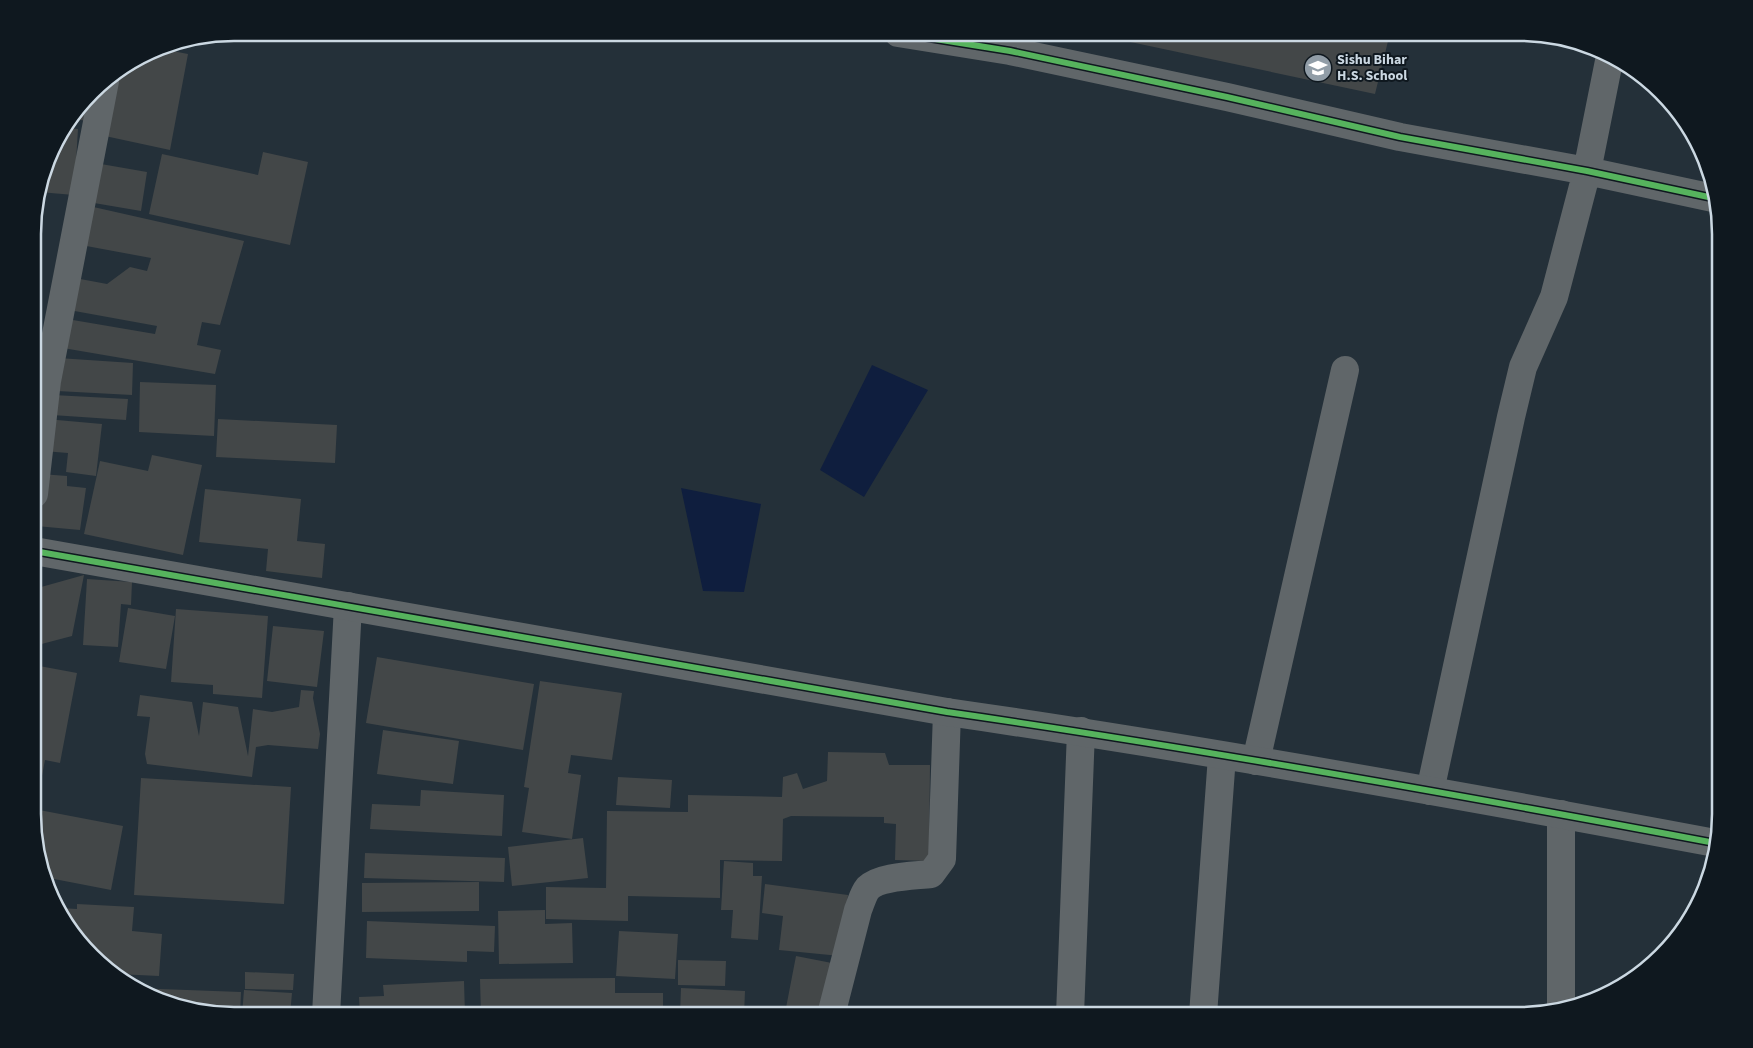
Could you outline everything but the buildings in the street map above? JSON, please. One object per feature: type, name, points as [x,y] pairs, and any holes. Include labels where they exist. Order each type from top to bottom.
[{"type":"street","points":[[951,41],[1010,51],[1227,97],[1400,137],[1587,171],[1708,197]]},
{"type":"street","points":[[1430,791],[1521,375],[1554,297],[1587,171],[1609,63]]},
{"type":"street","points":[[41,433],[47,381],[102,94]]},
{"type":"street","points":[[1256,761],[1345,370]]},
{"type":"street","points":[[41,552],[947,712],[1082,731],[1561,814],[1710,842]]},
{"type":"street","points":[[326,1007],[348,606]]},
{"type":"street","points":[[833,1007],[863,895],[869,887],[880,880],[931,874],[942,859],[947,712]]},
{"type":"street","points":[[1070,1007],[1082,731]]},
{"type":"street","points":[[1204,1007],[1222,756]]},
{"type":"street","points":[[1561,814],[1561,1002]]},
{"type":"water","points":[[872,365],[928,390],[864,497],[820,470]]},
{"type":"water","points":[[681,488],[761,504],[744,592],[703,591]]},
{"type":"cycle path","points":[[948,41],[1010,51],[1227,97],[1400,137],[1587,171],[1708,197]]},
{"type":"cycle path","points":[[41,552],[947,712],[1140,741],[1332,773],[1710,842]]},
{"type":"place","name":"Sishu Bihar H.S. School","points":[[1318,68]]}]
